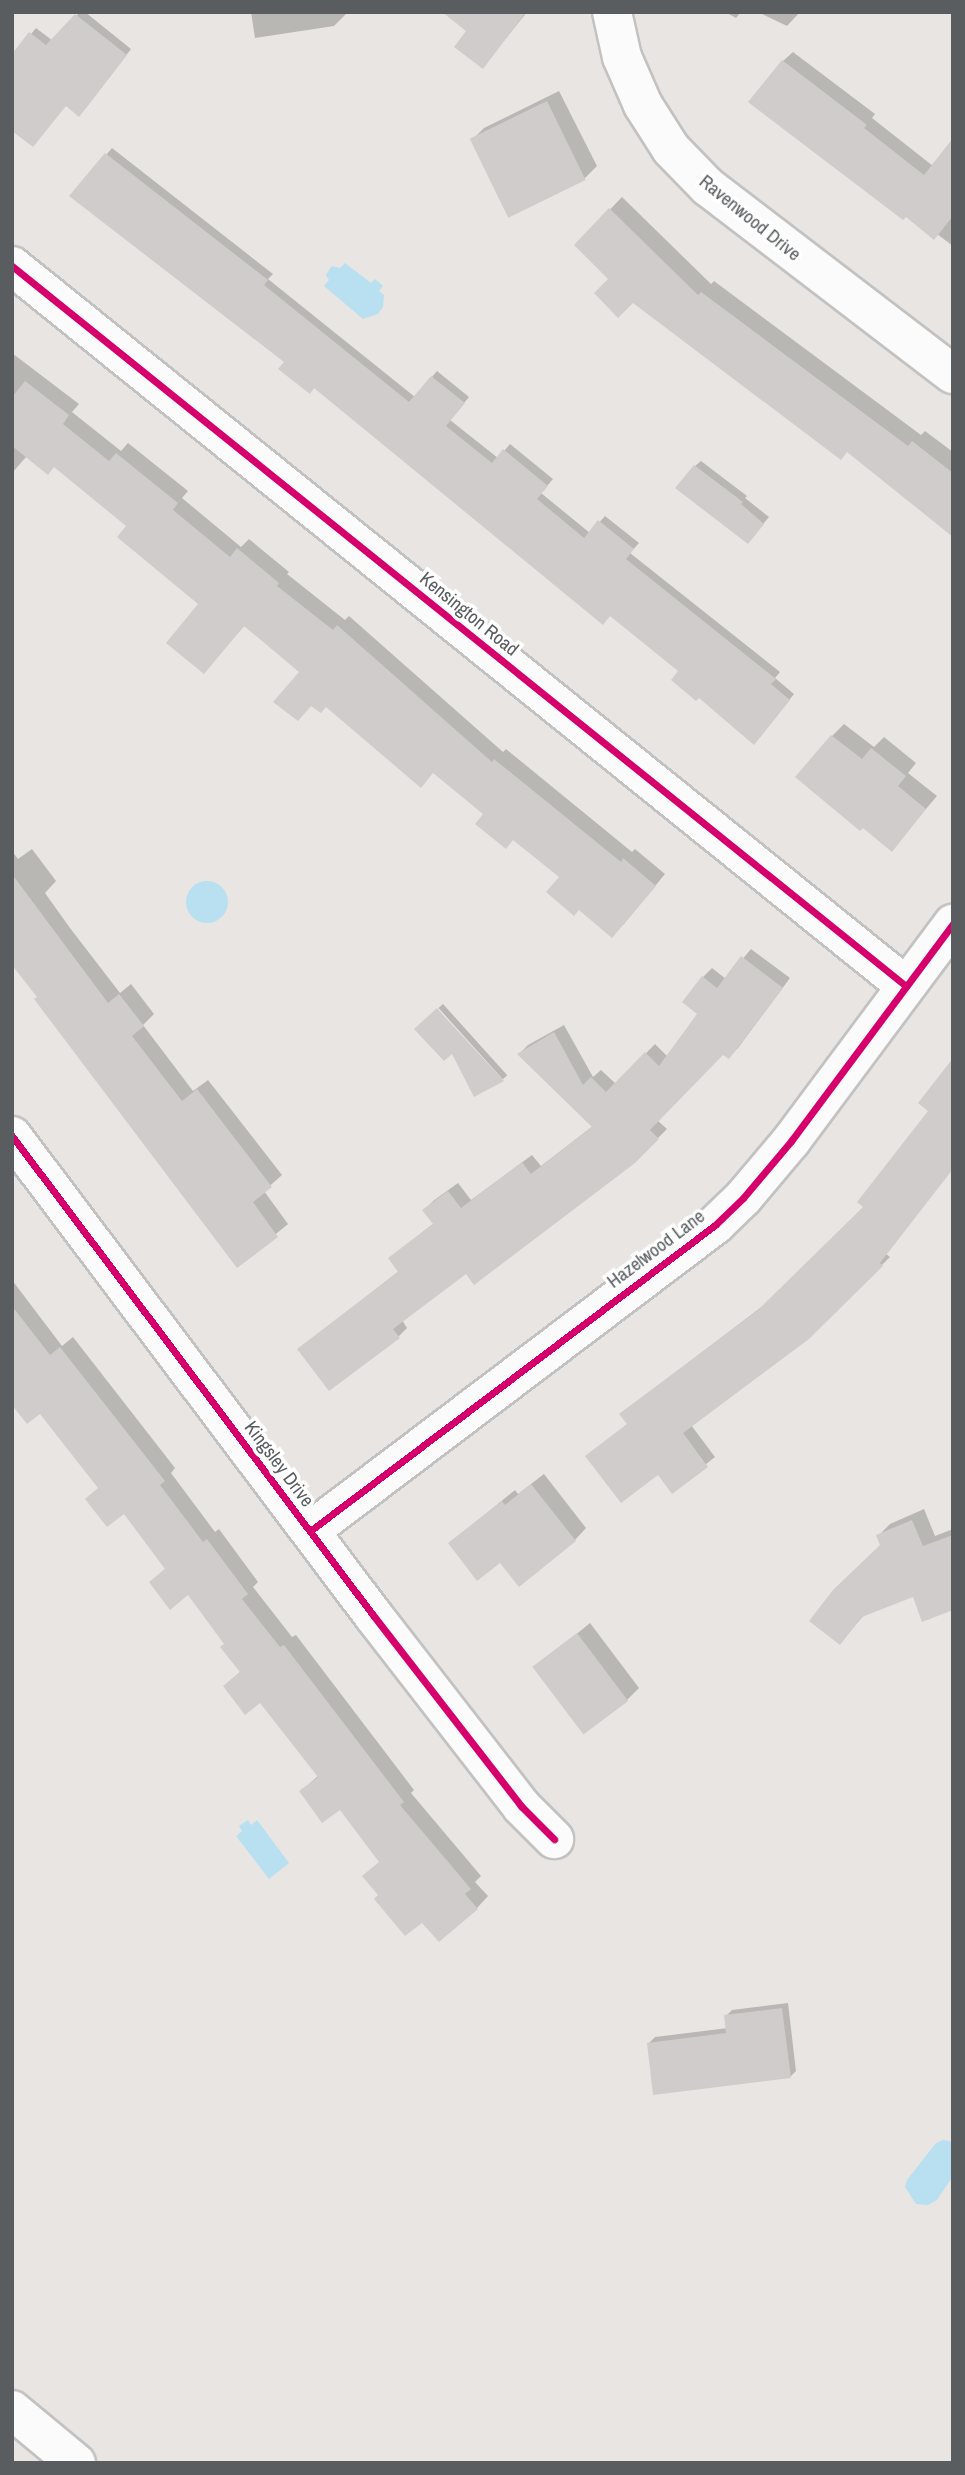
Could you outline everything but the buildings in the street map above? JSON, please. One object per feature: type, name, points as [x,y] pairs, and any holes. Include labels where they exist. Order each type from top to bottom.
[{"type":"street","name":"Ravenwood Drive","points":[[612,12],[622,57],[643,106],[671,149],[708,187],[953,374]]},
{"type":"street","name":"Kensington Road","points":[[12,266],[906,986]]},
{"type":"street","name":"Hazelwood Lane","points":[[310,1531],[715,1225],[743,1198],[791,1141],[953,923]]},
{"type":"street","name":"Kingsley Drive","points":[[12,1136],[521,1806],[554,1839]]},
{"type":"street","points":[[12,2410],[76,2463]]},
{"type":"water","points":[[345,263],[371,283],[375,279],[383,286],[379,291],[384,295],[383,307],[378,314],[363,319],[324,286],[329,280],[326,275],[332,266],[340,268]]},
{"type":"water","points":[[207,881],[222,887],[228,902],[222,917],[207,923],[192,917],[186,902],[192,887]]},
{"type":"water","points":[[248,1820],[251,1825],[257,1820],[289,1863],[269,1879],[236,1836],[242,1831],[239,1826]]},
{"type":"water","points":[[943,2140],[953,2142],[953,2176],[937,2200],[928,2205],[916,2204],[905,2187],[907,2180],[936,2143]]},
{"type":"cycle path","points":[[12,266],[906,986]]},
{"type":"cycle path","points":[[310,1531],[715,1225],[743,1198],[791,1141],[953,924]]},
{"type":"cycle path","points":[[12,1136],[373,1615],[521,1806],[554,1839]]}]
